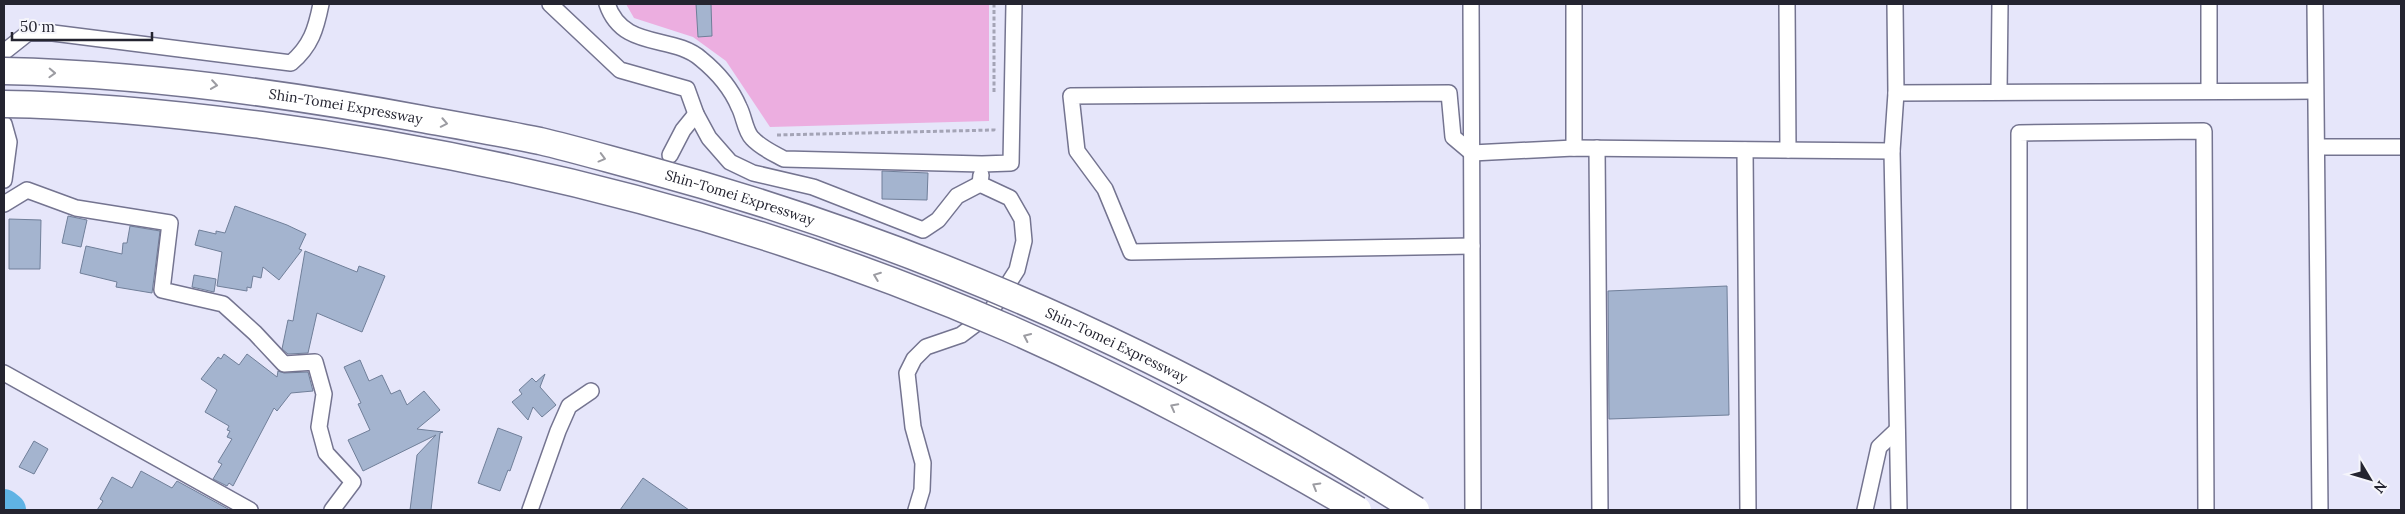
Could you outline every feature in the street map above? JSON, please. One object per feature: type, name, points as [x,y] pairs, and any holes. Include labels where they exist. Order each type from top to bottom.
[{"type":"highway","name":"Shin-Tomei Expressway","points":[[4,72],[55,73],[205,84],[344,104],[542,141],[709,186],[855,234],[1018,299],[1180,374],[1304,441],[1416,510]]},
{"type":"highway","points":[[4,104],[45,104],[200,117],[339,136],[484,162],[602,190],[744,231],[843,263],[1007,328],[1157,398],[1358,510]]},
{"type":"street","points":[[4,52],[28,33],[53,33],[291,63],[306,50],[316,26],[322,4]]},
{"type":"street","points":[[550,4],[620,70],[687,89],[696,114],[709,138],[730,162],[753,173],[813,187],[923,230],[938,220],[957,196],[980,184]]},
{"type":"street","points":[[607,4],[622,27],[644,40],[673,45],[700,58],[726,84],[739,106],[751,137],[768,151],[784,159],[982,164],[1011,164],[1014,4]]},
{"type":"street","points":[[1472,4],[1473,510]]},
{"type":"street","points":[[1574,4],[1574,148]]},
{"type":"street","points":[[1786,4],[1788,150]]},
{"type":"street","points":[[1895,4],[1896,93],[1892,151],[1899,510]]},
{"type":"street","points":[[1999,92],[2000,4]]},
{"type":"street","points":[[2209,4],[2209,91]]},
{"type":"street","points":[[2315,4],[2320,510]]},
{"type":"street","points":[[1896,93],[2316,91]]},
{"type":"street","points":[[1472,246],[1131,252],[1105,189],[1077,151],[1072,96],[1449,93],[1452,137],[1472,153],[1574,148],[1892,151]]},
{"type":"street","points":[[670,155],[683,130],[696,114]]},
{"type":"street","points":[[4,124],[9,142],[4,180]]},
{"type":"street","points":[[2019,510],[2019,133],[2195,131],[2204,131],[2206,510]]},
{"type":"street","points":[[2317,147],[2401,147]]},
{"type":"street","points":[[1597,148],[1600,510]]},
{"type":"street","points":[[1745,150],[1748,510]]},
{"type":"street","points":[[980,184],[982,164]]},
{"type":"street","points":[[916,510],[922,490],[922,463],[913,427],[907,373],[914,360],[926,347],[961,335],[989,314],[1017,270],[1024,241],[1022,219],[1010,198],[980,184]]},
{"type":"street","points":[[4,204],[27,190],[76,208],[170,223],[162,290],[222,304],[255,333],[284,364],[315,362],[324,394],[319,427],[326,453],[353,482],[332,510]]},
{"type":"street","points":[[4,373],[250,510]]},
{"type":"street","points":[[530,510],[558,431],[569,406],[591,391]]},
{"type":"street","points":[[1865,510],[1879,447],[1897,430]]},
{"type":"path","points":[[994,4],[994,101]]},
{"type":"path","points":[[771,136],[994,130],[994,120]]},
{"type":"shaded area","points":[[626,4],[989,4],[989,121],[770,127],[726,61],[693,37],[634,18]]},
{"type":"building","points":[[696,4],[711,4],[712,36],[698,37]]},
{"type":"building","points":[[882,171],[928,173],[927,200],[882,199]]},
{"type":"building","points":[[235,206],[306,234],[299,249],[302,250],[279,280],[263,267],[261,278],[253,276],[251,288],[247,287],[247,291],[217,286],[222,252],[195,245],[199,230],[216,234],[216,231],[225,233]]},
{"type":"building","points":[[68,216],[87,220],[81,247],[62,243]]},
{"type":"building","points":[[9,219],[41,220],[40,269],[9,269]]},
{"type":"building","points":[[130,226],[160,231],[152,293],[116,287],[117,282],[80,273],[86,246],[122,254],[123,243],[127,243]]},
{"type":"building","points":[[305,251],[357,272],[359,266],[385,276],[362,332],[317,313],[308,353],[288,354],[282,349],[288,320],[293,321]]},
{"type":"building","points":[[194,275],[216,279],[214,292],[192,287]]},
{"type":"building","points":[[1727,286],[1729,415],[1609,419],[1608,291]]},
{"type":"building","points":[[224,354],[239,365],[247,354],[277,377],[278,371],[284,373],[308,372],[313,391],[291,393],[277,411],[274,408],[233,486],[229,483],[227,486],[213,479],[222,464],[218,462],[232,439],[227,437],[230,431],[227,430],[229,426],[205,412],[217,390],[201,379],[218,357],[221,359]]},
{"type":"building","points":[[360,360],[369,381],[382,375],[391,394],[400,390],[407,405],[424,391],[440,410],[417,429],[443,432],[440,433],[431,510],[410,510],[417,455],[436,435],[363,471],[348,440],[370,430],[358,404],[361,403],[344,367]]},
{"type":"building","points":[[545,374],[540,387],[556,405],[542,417],[533,407],[528,420],[512,402],[522,394],[519,390],[532,378],[536,382]]},
{"type":"building","points":[[498,428],[522,437],[510,471],[508,470],[500,491],[478,483]]},
{"type":"building","points":[[34,441],[48,449],[34,474],[19,467]]},
{"type":"building","points":[[141,471],[172,488],[177,481],[230,510],[97,510],[103,501],[100,499],[112,477],[132,488]]},
{"type":"building","points":[[643,478],[689,510],[620,510]]},
{"type":"waterway","points":[[4,506],[9,510]]}]
